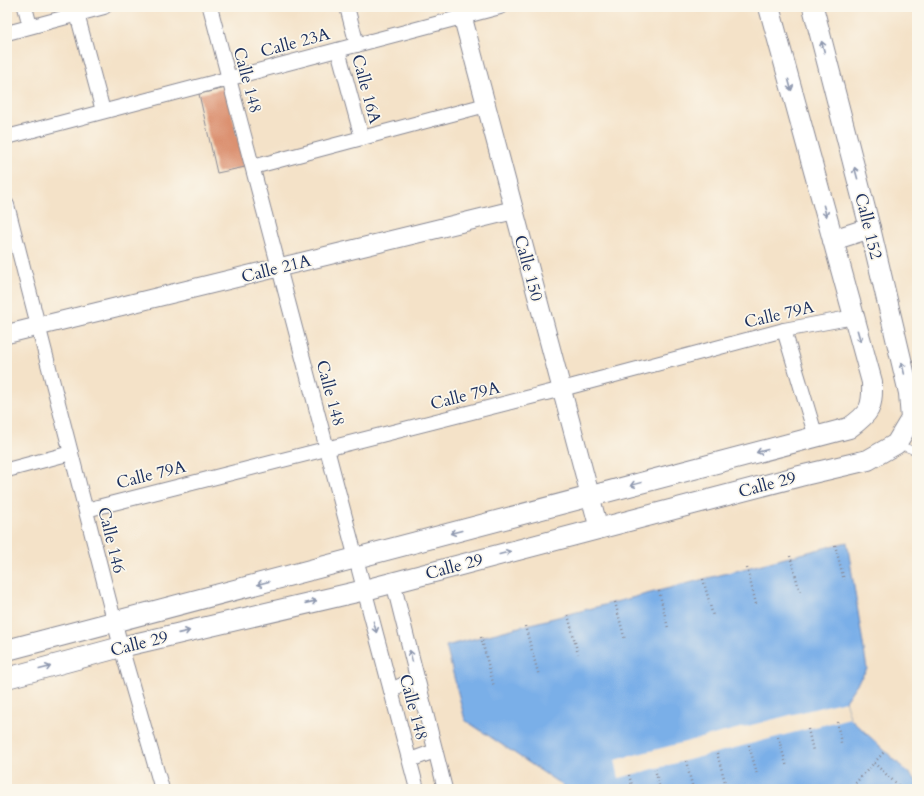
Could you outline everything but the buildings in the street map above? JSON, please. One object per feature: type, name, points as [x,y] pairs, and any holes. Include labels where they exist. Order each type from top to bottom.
[{"type":"main road","points":[[769,7],[854,316]]},
{"type":"main road","name":"Calle 152","points":[[813,7],[870,228],[909,393],[911,419],[896,444]]},
{"type":"main road","points":[[833,240],[870,228]]},
{"type":"main road","name":"Calle 29","points":[[7,650],[849,428],[864,417],[873,401],[872,382],[854,316]]},
{"type":"main road","points":[[792,443],[800,476]]},
{"type":"main road","name":"Calle 29","points":[[7,678],[121,647],[365,590],[800,476],[868,460],[896,444]]},
{"type":"street","points":[[25,7],[30,26]]},
{"type":"street","points":[[7,32],[104,7]]},
{"type":"street","name":"Calle 148","points":[[210,7],[417,789]]},
{"type":"street","name":"Calle 16A","points":[[347,7],[357,45]]},
{"type":"street","name":"Calle 23A","points":[[7,137],[357,45],[461,12],[500,7]]},
{"type":"street","name":"Calle 150","points":[[461,12],[599,529]]},
{"type":"street","points":[[77,14],[103,112]]},
{"type":"street","name":"Calle 16A","points":[[338,50],[362,138]]},
{"type":"street","points":[[253,167],[486,105]]},
{"type":"street","name":"Calle 146","points":[[7,205],[114,621],[162,789]]},
{"type":"street","name":"Calle 21A","points":[[7,334],[514,210]]},
{"type":"street","name":"Calle 79A","points":[[86,510],[562,389],[784,330],[854,316]]},
{"type":"street","points":[[784,330],[816,437]]},
{"type":"street","points":[[7,470],[71,453]]},
{"type":"street","name":"Calle 148","points":[[393,582],[445,789]]},
{"type":"street","points":[[391,690],[417,678]]},
{"type":"street","points":[[410,760],[435,751]]},
{"type":"lane","points":[[896,444],[917,452]]},
{"type":"path","points":[[835,545],[844,580]]},
{"type":"path","points":[[790,556],[800,592]]},
{"type":"path","points":[[747,568],[756,604]]},
{"type":"path","points":[[703,579],[713,616]]},
{"type":"path","points":[[658,591],[668,628]]},
{"type":"path","points":[[615,602],[625,640]]},
{"type":"path","points":[[568,615],[578,654]]},
{"type":"path","points":[[525,626],[539,676]]},
{"type":"path","points":[[480,638],[494,687]]},
{"type":"path","points":[[837,722],[841,743]]},
{"type":"path","points":[[808,730],[814,751]]},
{"type":"path","points":[[778,737],[787,767]]},
{"type":"path","points":[[749,745],[757,774]]},
{"type":"path","points":[[850,789],[885,751]]},
{"type":"path","points":[[716,753],[725,782]]},
{"type":"path","points":[[686,761],[693,789]]},
{"type":"path","points":[[874,763],[900,788]]},
{"type":"path","points":[[655,769],[660,789]]},
{"type":"path","points":[[629,775],[633,789]]},
{"type":"water","points":[[847,542],[867,669],[845,701],[850,718],[917,781],[917,789],[568,789],[465,720],[446,646]]},
{"type":"pier","points":[[845,701],[850,718],[619,778],[615,760]]}]
